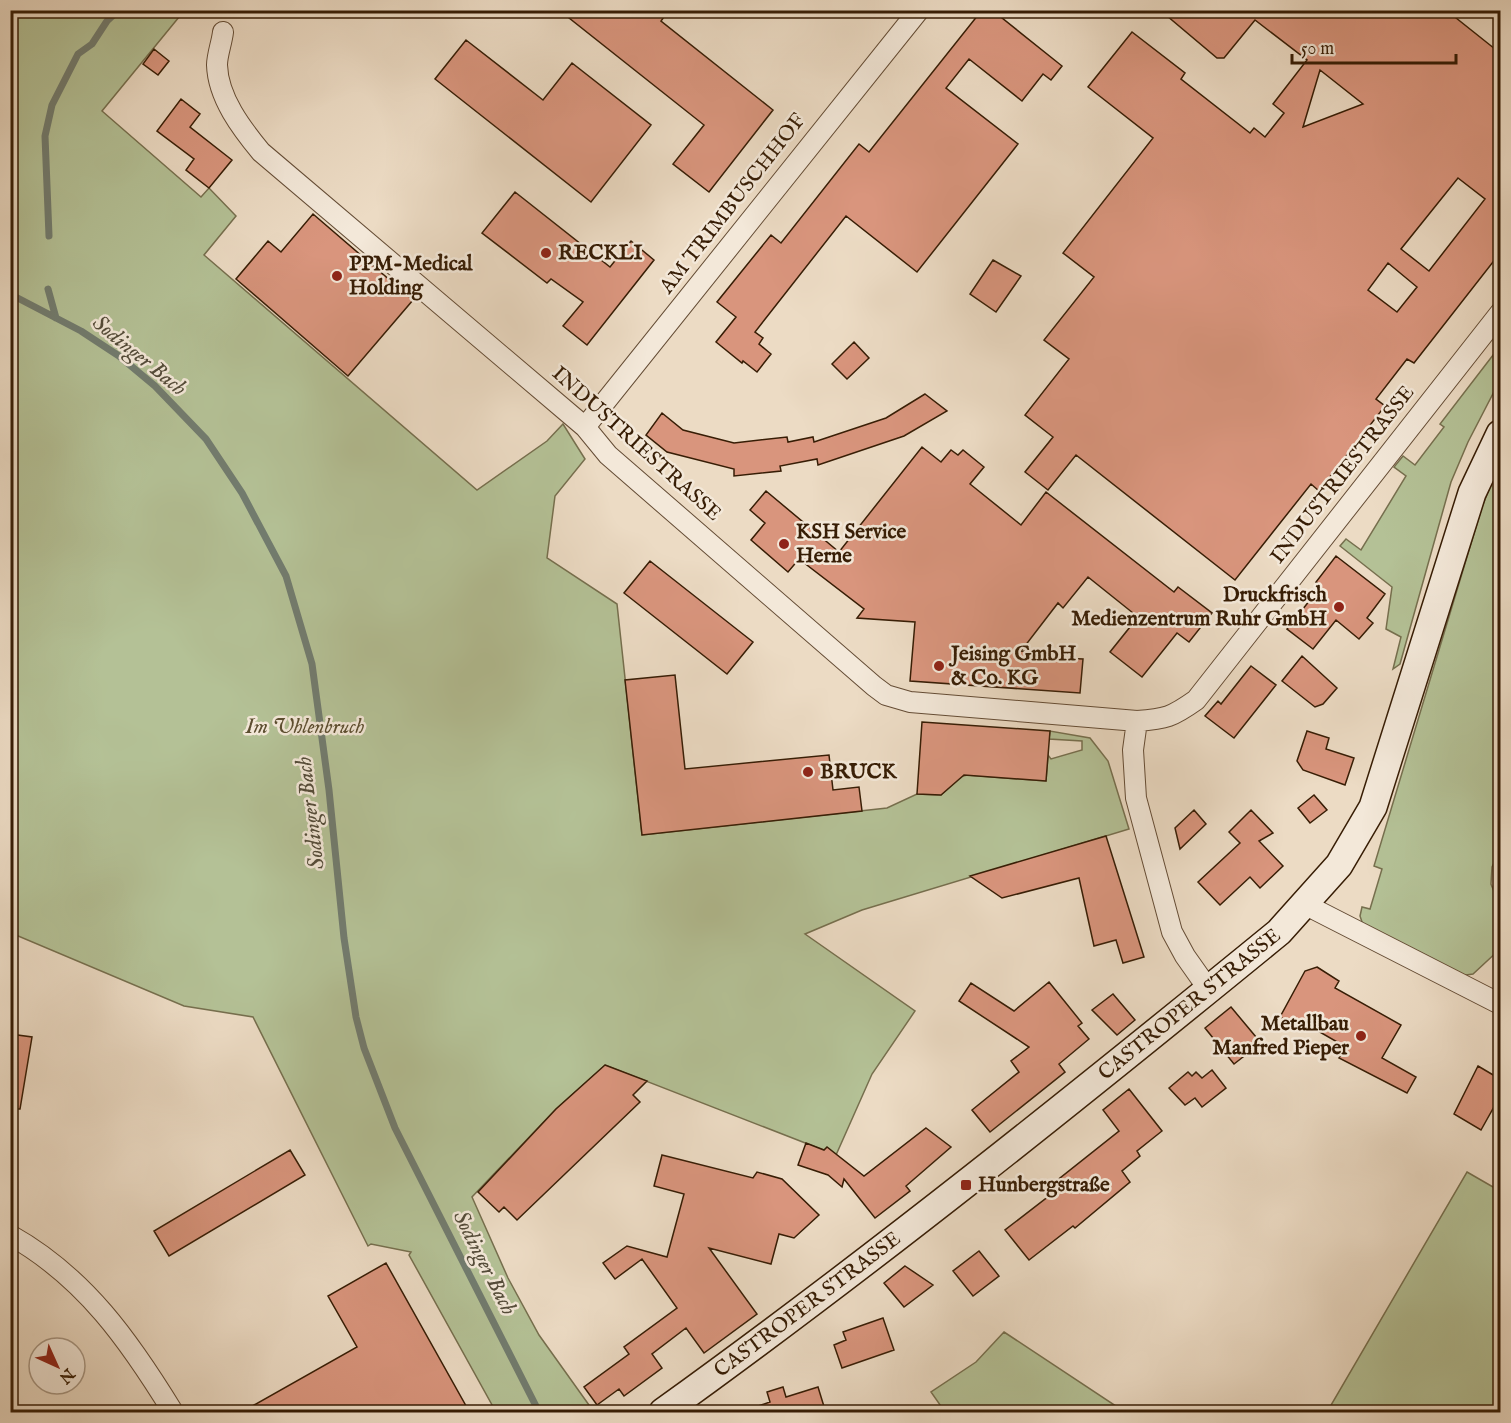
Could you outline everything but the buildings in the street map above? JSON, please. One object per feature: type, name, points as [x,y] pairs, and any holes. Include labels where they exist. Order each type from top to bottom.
[{"type":"main road","name":"CASTROPER STRASSE","points":[[663,1413],[850,1275],[1209,990],[1280,932],[1306,905],[1339,865],[1373,807],[1472,493],[1500,434]]},
{"type":"street","name":"AM TRIMBUSCHHOF","points":[[585,427],[919,10]]},
{"type":"street","name":"INDUSTRIESTRASSE","points":[[224,32],[217,65],[224,91],[234,116],[261,152],[585,427],[608,455],[886,694],[910,702],[1137,721],[1166,719],[1196,700],[1500,313]]},
{"type":"street","points":[[1137,721],[1133,750],[1136,798],[1172,932],[1185,956],[1209,990]]},
{"type":"street","points":[[1306,905],[1500,1004]]},
{"type":"street","points":[[10,1235],[85,1290],[135,1350],[173,1413]]},
{"type":"green space","name":"Im Uhlenbruch","points":[[10,11],[184,11],[102,111],[201,197],[209,188],[236,216],[204,255],[477,490],[547,441],[563,424],[585,459],[555,496],[547,558],[617,604],[642,835],[887,808],[917,794],[941,795],[960,777],[967,775],[1046,781],[1048,755],[1051,759],[1082,750],[1082,741],[1049,739],[1050,731],[1090,738],[1108,761],[1129,829],[862,910],[805,934],[915,1011],[872,1074],[836,1155],[605,1065],[556,1109],[472,1197],[508,1278],[539,1335],[594,1412],[496,1412],[409,1255],[411,1252],[371,1244],[368,1246],[253,1017],[184,1006],[11,933]]},
{"type":"green space","points":[[1500,346],[1500,380],[1468,442],[1451,482],[1400,664],[1393,669],[1401,637],[1386,629],[1392,587],[1340,546],[1346,539],[1361,550],[1406,476],[1394,467],[1403,456],[1415,465],[1444,427],[1440,424]]},
{"type":"green space","points":[[1500,461],[1500,851],[1492,867],[1491,884],[1500,906],[1500,949],[1473,974],[1459,976],[1364,928],[1360,916],[1362,907],[1370,909],[1382,869],[1374,866],[1482,507]]},
{"type":"green space","points":[[1467,1172],[1500,1191],[1500,1412],[1327,1412]]},
{"type":"green space","points":[[1004,1332],[1125,1412],[945,1412],[931,1392],[976,1362]]},
{"type":"waterway","points":[[49,236],[45,136],[52,105],[78,54],[92,44],[107,21],[119,10]]},
{"type":"waterway","points":[[48,289],[56,318]]},
{"type":"waterway","name":"Sodinger Bach","points":[[10,294],[81,331],[119,356],[155,386],[206,439],[242,493],[286,576],[312,664],[329,790],[344,938],[356,1017],[364,1048],[395,1128],[539,1412]]},
{"type":"place","name":"RECKLI","points":[[546,253]]},
{"type":"place","name":"PPM-Medical Holding","points":[[337,276]]},
{"type":"place","name":"KSH Service Herne","points":[[784,544]]},
{"type":"place","name":"Druckfrisch Medienzentrum Ruhr GmbH","points":[[1339,607]]},
{"type":"place","name":"Jeising GmbH & Co. KG","points":[[939,666]]},
{"type":"place","name":"BRUCK","points":[[808,772]]},
{"type":"place","name":"Metallbau Manfred Pieper","points":[[1361,1036]]},
{"type":"place","name":"Hunbergstraße","points":[[966,1185]]}]
